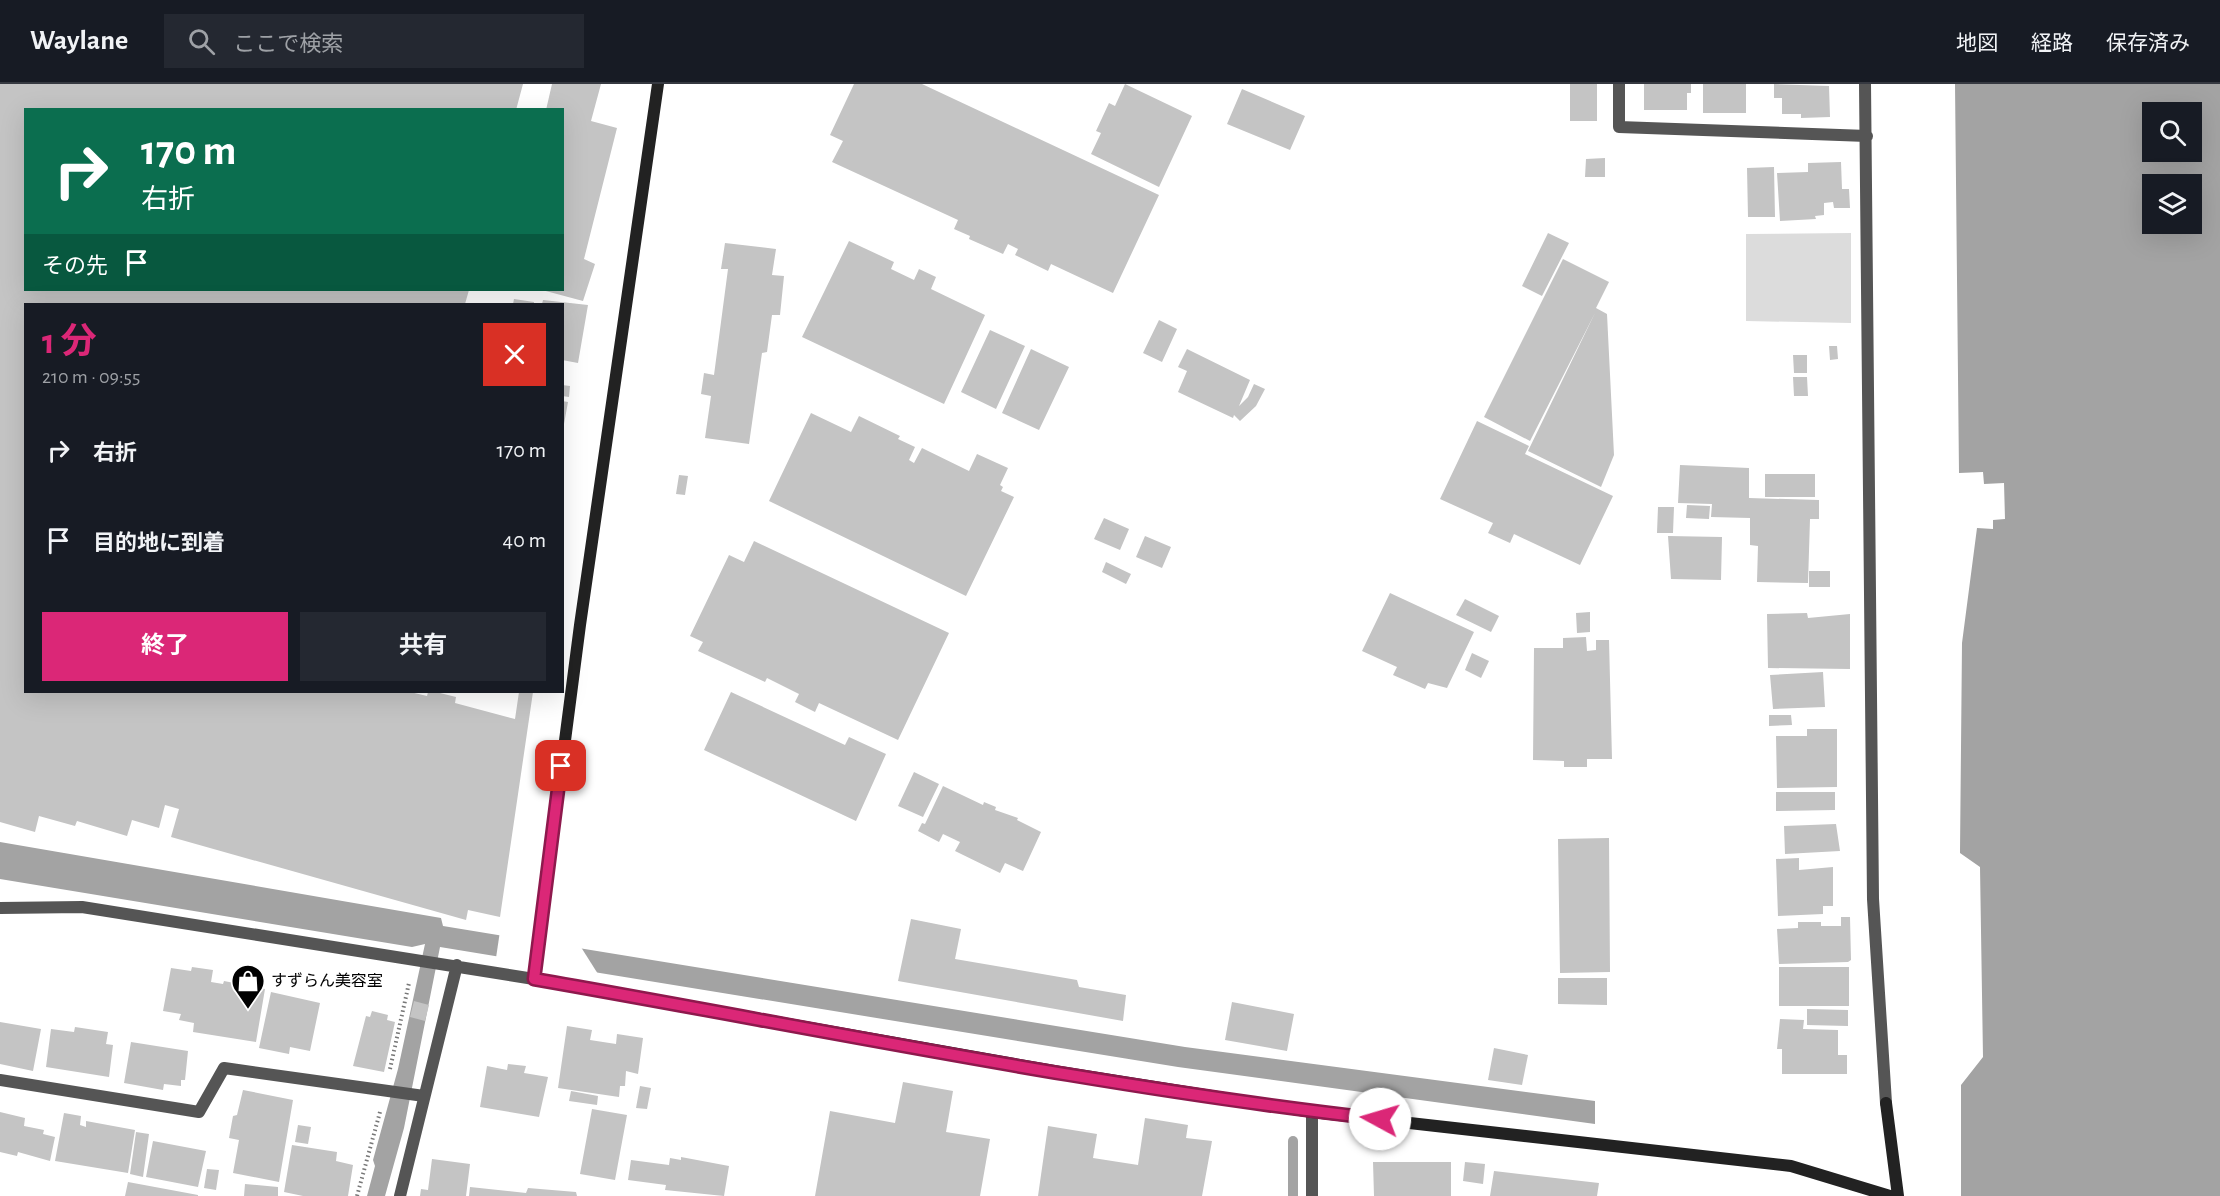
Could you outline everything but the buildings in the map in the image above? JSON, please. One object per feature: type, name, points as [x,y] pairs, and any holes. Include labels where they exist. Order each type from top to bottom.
[{"type":"street","points":[[534,979],[580,625],[658,84]]},
{"type":"street","points":[[1619,84],[1619,127],[1867,136]]},
{"type":"street","points":[[1865,84],[1873,899],[1886,1102],[1898,1196]]},
{"type":"street","points":[[0,908],[82,907],[457,965],[1060,1072],[1312,1112],[1791,1166],[1890,1196]]},
{"type":"street","points":[[400,1196],[420,1096],[457,965]]},
{"type":"street","points":[[0,1080],[199,1112],[224,1068],[420,1096]]},
{"type":"street","points":[[1312,1112],[1312,1196]]},
{"type":"shaded area","points":[[1955,84],[2220,84],[2220,1196],[1961,1196],[1961,1085],[1983,1057],[1980,867],[1960,853],[1962,643],[1977,528],[1993,529],[1993,520],[2005,519],[2004,483],[1984,484],[1983,472],[1959,473]]},
{"type":"shaded area","points":[[1851,233],[1851,323],[1746,321],[1746,234]]},
{"type":"shaded area","points":[[0,842],[441,918],[443,926],[1185,1047],[1595,1101],[1595,1124],[1178,1067],[440,947],[404,1128],[385,1196],[367,1196],[375,1166],[373,1160],[398,1069],[425,944],[412,947],[0,879]]},
{"type":"pier","points":[[500,931],[579,944],[598,974],[496,958]]},
{"type":"waterway","points":[[1293,1141],[1293,1196]]},
{"type":"place","name":"すずらん美容室","points":[[248,1010]]},
{"type":"route","points":[[561,766],[534,979],[1060,1072],[1312,1112],[1380,1119]]}]
